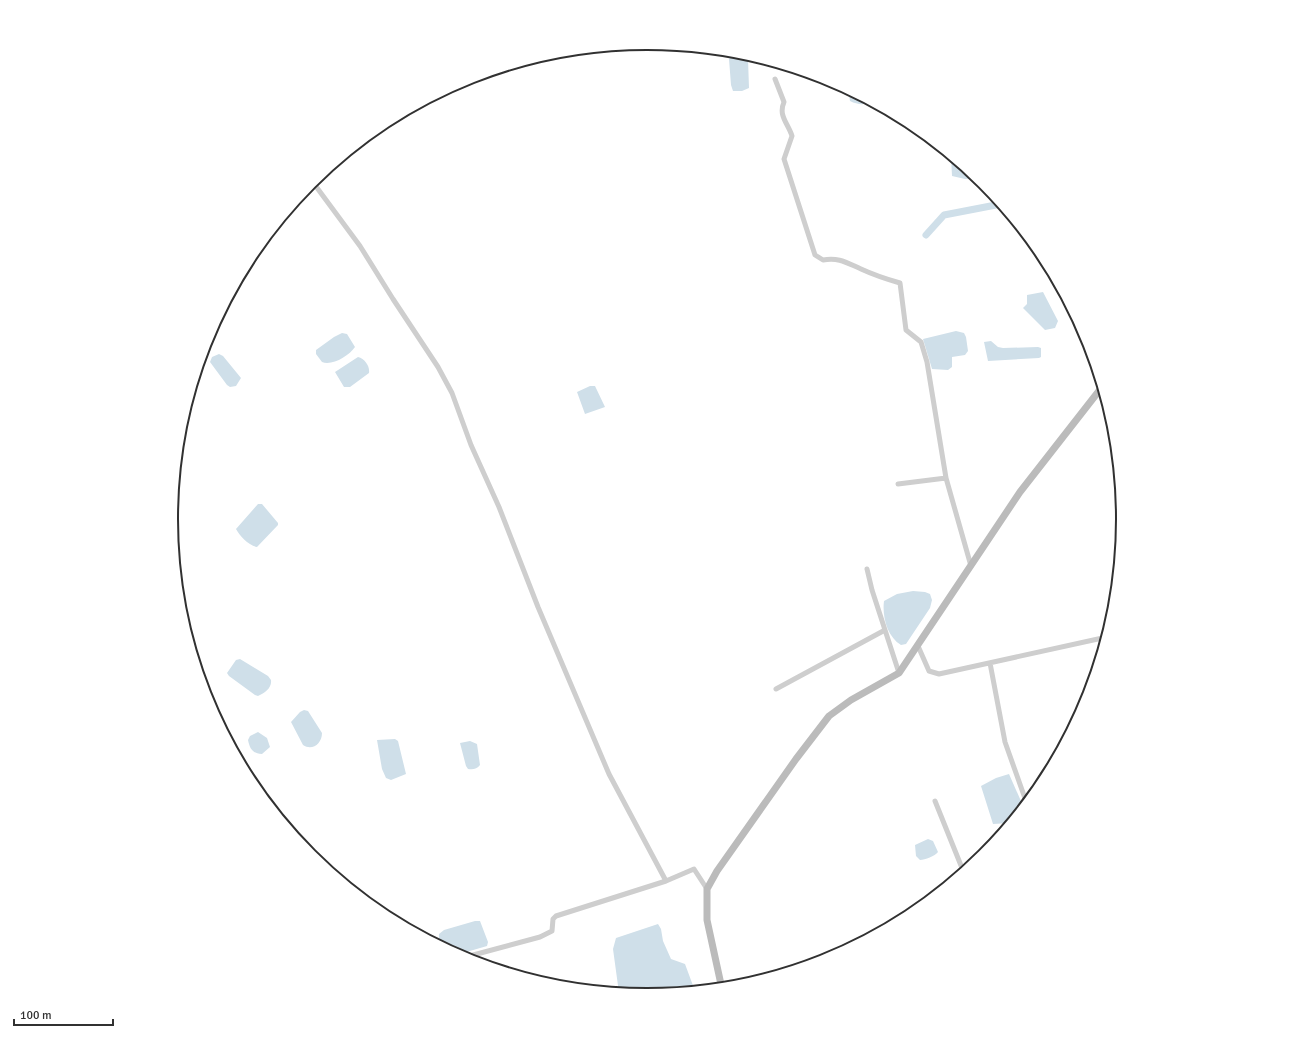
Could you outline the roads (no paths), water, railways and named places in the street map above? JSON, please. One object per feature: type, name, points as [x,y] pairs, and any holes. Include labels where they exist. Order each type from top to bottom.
[{"type":"main road","points":[[721,983],[707,920],[707,889],[717,871],[828,716],[851,700],[899,673],[1020,492],[1099,391]]},
{"type":"street","points":[[775,79],[784,102],[781,108],[792,136],[784,159],[815,255],[823,260],[834,258],[847,262],[860,269],[900,283],[906,330],[921,342],[927,362],[946,478],[971,567]]},
{"type":"street","points":[[316,187],[360,246],[438,367],[452,393],[471,445],[494,494],[538,607],[609,774],[666,881]]},
{"type":"street","points":[[898,484],[946,478]]},
{"type":"street","points":[[867,569],[872,590],[899,673]]},
{"type":"street","points":[[776,689],[886,630]]},
{"type":"street","points":[[918,646],[929,671],[939,674],[1102,638]]},
{"type":"street","points":[[990,663],[1005,742],[1025,797]]},
{"type":"street","points":[[935,801],[962,867]]},
{"type":"street","points":[[473,955],[540,937],[552,931],[553,918],[556,916],[666,881],[694,869],[707,889]]},
{"type":"waterway","points":[[926,235],[944,215],[995,205]]}]
